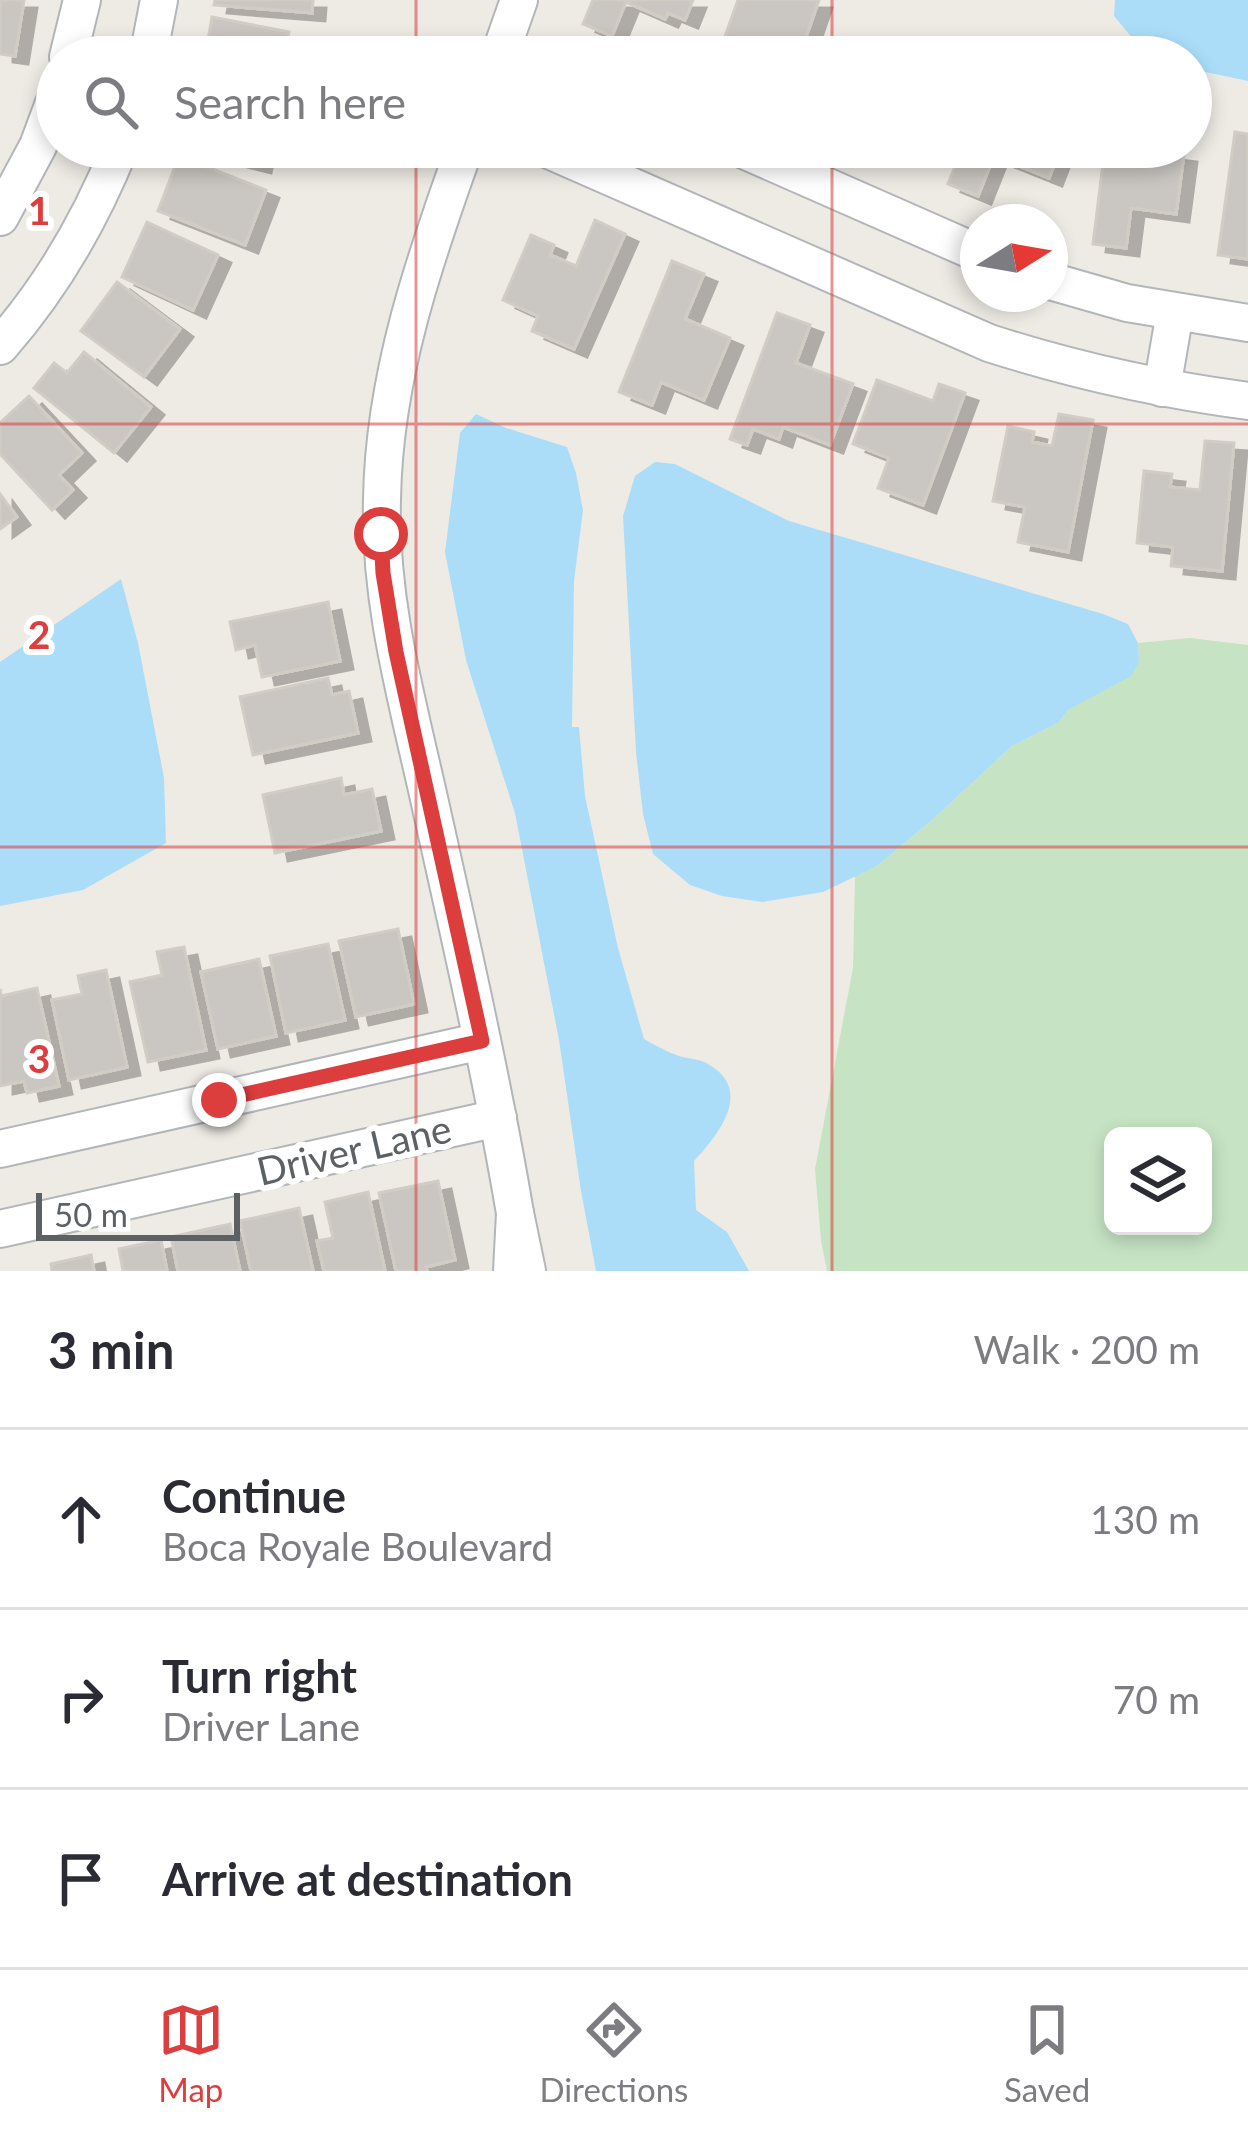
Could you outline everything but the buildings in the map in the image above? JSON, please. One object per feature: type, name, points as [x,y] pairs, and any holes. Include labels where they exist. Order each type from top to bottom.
[{"type":"street","points":[[73,36],[82,0]]},
{"type":"street","points":[[152,36],[159,0]]},
{"type":"street","points":[[514,36],[519,0]]},
{"type":"street","points":[[0,217],[36,149]]},
{"type":"street","points":[[0,346],[67,255],[104,187],[109,168]]},
{"type":"street","points":[[458,168],[411,304],[399,355],[384,452],[383,573],[526,1271]]},
{"type":"street","points":[[590,168],[989,343],[1064,367],[1248,401]]},
{"type":"street","points":[[784,168],[960,245]]},
{"type":"street","points":[[1068,286],[1127,303],[1248,323]]},
{"type":"street","points":[[1162,388],[1175,311]]},
{"type":"street","name":"Driver Lane","points":[[0,1149],[482,1041]]},
{"type":"street","name":"Driver Lane","points":[[0,1229],[498,1118]]},
{"type":"street","points":[[512,1271],[515,1213]]},
{"type":"green space","points":[[1190,638],[1248,645],[1248,1271],[827,1271],[815,1169],[853,968],[855,876],[877,866],[1012,746],[1058,723],[1068,710],[1139,662],[1138,643]]},
{"type":"water","points":[[1115,0],[1248,0],[1248,81],[1212,73],[1212,36],[1131,36],[1114,16]]},
{"type":"water","points":[[476,414],[567,447],[576,473],[583,510],[574,581],[572,727],[579,727],[585,796],[618,948],[644,1039],[708,1064],[729,1086],[728,1112],[722,1125],[694,1161],[696,1210],[727,1232],[749,1271],[596,1271],[559,1040],[515,813],[466,660],[445,552],[460,433]]},
{"type":"water","points":[[655,462],[675,464],[789,521],[1128,624],[1138,643],[1139,662],[1131,676],[1012,746],[877,866],[823,892],[762,902],[690,885],[653,854],[636,752],[623,516],[635,476]]},
{"type":"water","points":[[121,579],[164,778],[166,843],[83,890],[0,906],[0,662]]},
{"type":"route","points":[[219,1100],[482,1041],[396,652],[381,534]]}]
